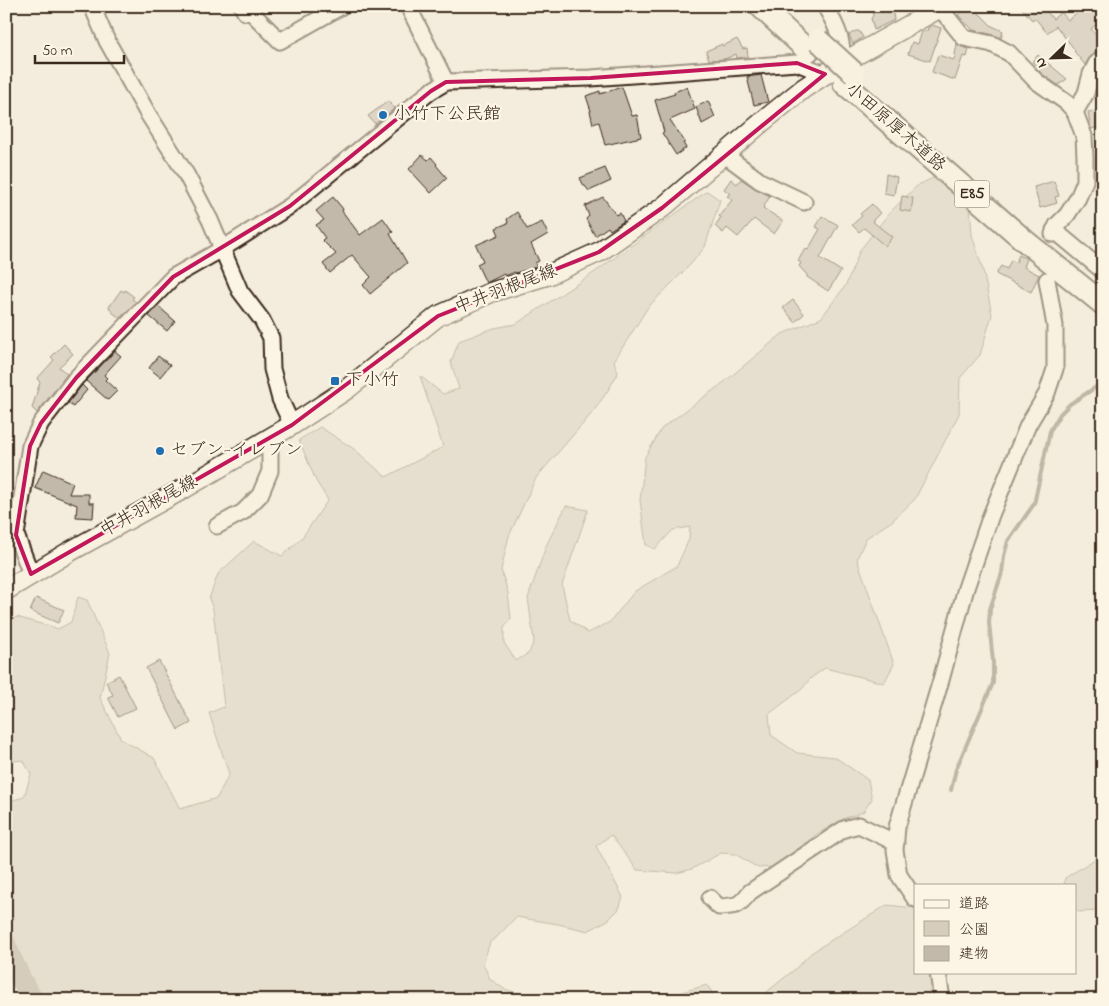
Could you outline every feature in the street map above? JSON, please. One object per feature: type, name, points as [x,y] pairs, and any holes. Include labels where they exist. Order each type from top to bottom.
[{"type":"highway","name":"小田原厚木道路","points":[[760,6],[813,46],[1025,240],[1103,304]]},
{"type":"highway","name":"小田原厚木道路","points":[[781,6],[813,46]]},
{"type":"highway","name":"小田原厚木道路","points":[[841,73],[1103,286]]},
{"type":"main road","name":"中井羽根尾線","points":[[6,590],[68,552],[185,488],[292,425],[347,389],[438,316],[492,292],[548,276],[599,252],[662,208],[804,88],[841,73],[941,7]]},
{"type":"street","points":[[92,6],[107,41],[143,106],[186,174],[210,220],[240,291],[262,320],[271,338],[272,369],[280,400],[292,425]]},
{"type":"street","points":[[242,6],[245,12],[252,13],[280,41],[342,6]]},
{"type":"street","points":[[408,6],[446,82]]},
{"type":"street","points":[[31,574],[16,535],[30,446],[41,423],[76,378],[174,277],[222,250],[290,206],[431,91],[446,82],[591,78],[797,63],[841,73],[843,51],[841,40],[825,6]]},
{"type":"street","points":[[941,7],[964,38],[992,44],[1009,54],[1036,81],[1067,103],[1075,112],[1084,136],[1084,181],[1078,198],[1067,215],[1057,225],[1054,232],[1103,271]]},
{"type":"street","points":[[1075,112],[1086,93],[1096,64],[1103,58]]},
{"type":"street","points":[[725,155],[760,182],[804,202]]},
{"type":"street","points":[[914,897],[900,875],[895,850],[898,827],[966,588],[990,515],[1028,425],[1048,393],[1055,369],[1055,326],[1047,280]]},
{"type":"street","points":[[217,526],[243,512],[260,495],[270,471],[272,437]]},
{"type":"street","points":[[710,898],[719,907],[741,903],[750,892],[844,829],[859,825],[896,842]]},
{"type":"street","points":[[938,974],[942,1000]]},
{"type":"highlighted area","points":[[797,63],[825,74],[662,208],[599,252],[438,316],[292,425],[31,574],[16,535],[30,446],[41,423],[76,378],[173,277],[290,206],[431,91],[446,82],[591,78]]},
{"type":"green space","points":[[933,178],[970,205],[972,235],[983,270],[992,315],[980,355],[960,378],[959,414],[915,499],[892,521],[866,538],[857,559],[894,664],[884,683],[825,668],[811,678],[802,689],[769,714],[771,735],[797,753],[835,757],[868,780],[872,799],[863,812],[845,818],[817,834],[775,867],[758,868],[735,854],[721,853],[692,869],[677,873],[637,870],[611,835],[596,846],[623,897],[619,909],[608,920],[588,931],[516,917],[490,942],[483,964],[490,979],[504,989],[543,1000],[41,1000],[9,929],[6,928],[6,802],[24,797],[31,774],[23,760],[6,762],[6,623],[17,617],[58,629],[71,622],[78,597],[87,600],[110,653],[100,698],[121,739],[154,758],[180,809],[217,798],[229,774],[209,713],[224,707],[213,609],[209,599],[218,574],[254,541],[282,556],[301,539],[328,500],[316,481],[299,440],[320,427],[354,449],[386,477],[443,447],[420,376],[443,394],[459,389],[451,362],[459,341],[494,328],[516,324],[595,272],[707,191],[720,200],[705,247],[690,265],[648,307],[614,361],[618,373],[607,392],[593,412],[536,478],[509,536],[501,570],[508,593],[511,618],[504,628],[504,643],[516,661],[529,653],[534,641],[528,598],[546,546],[566,506],[588,510],[562,585],[570,620],[588,633],[610,622],[635,591],[677,566],[689,539],[690,527],[673,530],[655,549],[646,545],[640,500],[645,457],[662,428],[723,383],[782,334],[821,318],[846,285],[860,250],[890,212],[918,185]]},
{"type":"green space","points":[[1103,854],[1103,908],[1098,911],[1078,912],[1076,910],[1076,884],[1064,884],[1065,878]]},
{"type":"green space","points":[[887,905],[914,908],[914,974],[934,974],[930,991],[925,1000],[757,1000],[795,969],[811,953]]},
{"type":"green space","points":[[707,985],[717,1000],[658,1000],[660,998]]},
{"type":"building","points":[[872,6],[892,6],[894,20],[874,30],[871,18],[873,16]]},
{"type":"building","points":[[967,6],[972,6],[992,26],[1003,31],[1001,38],[973,30],[958,15]]},
{"type":"building","points":[[1020,6],[1042,6],[1053,19],[1061,12],[1068,20],[1085,6],[1103,6],[1103,19],[1091,29],[1103,44],[1103,49],[1090,57],[1085,65],[1056,26],[1047,33],[1035,18],[1032,20]]},
{"type":"building","points":[[932,25],[941,28],[930,61],[908,54],[912,42],[918,44],[922,31],[927,31]]},
{"type":"building","points":[[859,31],[863,37],[853,44],[849,35]]},
{"type":"building","points":[[737,39],[743,49],[747,48],[748,57],[737,58],[736,54],[725,59],[709,60],[706,51]]},
{"type":"building","points":[[957,44],[969,49],[967,57],[963,56],[955,80],[932,72],[938,55],[954,60]]},
{"type":"building","points":[[1038,55],[1067,79],[1058,85],[1042,74],[1032,62]]},
{"type":"building","points":[[761,75],[768,102],[754,105],[747,77]]},
{"type":"building","points":[[622,87],[632,116],[637,115],[641,137],[605,145],[599,122],[593,124],[586,96]]},
{"type":"building","points":[[687,87],[695,109],[670,120],[685,142],[683,143],[686,148],[676,155],[662,133],[664,132],[655,100],[675,94],[674,92]]},
{"type":"building","name":"小竹下公民館","points":[[388,101],[395,108],[375,124],[368,116]]},
{"type":"building","points":[[708,101],[715,117],[702,124],[696,107]]},
{"type":"building","points":[[1103,110],[1103,122],[1100,124],[1100,127],[1091,129],[1088,112]]},
{"type":"building","points":[[422,155],[428,160],[431,157],[447,178],[431,193],[409,169]]},
{"type":"building","points":[[605,168],[611,181],[589,191],[580,178]]},
{"type":"building","points":[[886,174],[897,177],[894,195],[884,193]]},
{"type":"building","points":[[731,179],[737,184],[741,179],[770,196],[763,208],[783,221],[774,234],[754,219],[738,237],[727,228],[723,233],[715,226],[721,217],[719,216],[732,200],[727,196],[730,194],[724,189]]},
{"type":"building","points":[[1054,181],[1059,196],[1055,197],[1057,203],[1040,208],[1034,187]]},
{"type":"building","points":[[902,196],[913,198],[911,212],[900,210]]},
{"type":"building","points":[[333,197],[360,235],[383,218],[393,232],[390,234],[407,263],[370,294],[363,285],[371,277],[352,255],[330,273],[323,264],[336,254],[322,240],[325,238],[316,225],[324,220],[316,211]]},
{"type":"building","points":[[603,197],[616,215],[620,213],[624,221],[610,230],[608,227],[595,236],[586,219],[589,216],[585,206]]},
{"type":"building","points":[[872,204],[880,213],[872,221],[892,237],[885,246],[864,228],[859,232],[852,225],[862,216],[860,214]]},
{"type":"building","points":[[517,212],[527,229],[542,222],[548,234],[531,244],[539,261],[535,263],[537,267],[505,276],[504,274],[486,283],[477,264],[483,261],[476,245],[499,235],[496,228],[508,223],[507,219]]},
{"type":"building","points":[[822,216],[838,225],[820,258],[841,271],[828,291],[807,277],[799,266],[801,263],[798,261],[805,249],[808,250],[820,229],[816,227]]},
{"type":"building","points":[[1019,255],[1027,259],[1024,267],[1039,275],[1031,292],[996,274],[1001,266],[1007,269],[1011,260],[1016,262]]},
{"type":"building","points":[[121,290],[124,292],[125,290],[134,297],[132,299],[136,302],[120,318],[109,307]]},
{"type":"building","points":[[793,300],[804,314],[795,322],[783,308]]},
{"type":"building","points":[[158,306],[175,321],[167,331],[149,316]]},
{"type":"building","points":[[64,344],[73,354],[59,367],[67,374],[37,413],[32,408],[40,382],[37,379],[54,360],[51,357]]},
{"type":"building","points":[[115,351],[121,356],[104,375],[107,378],[105,380],[117,391],[108,400],[86,381]]},
{"type":"building","points":[[158,356],[170,365],[160,377],[149,368]]},
{"type":"building","points":[[82,385],[87,390],[73,407],[68,403]]},
{"type":"building","points":[[43,470],[73,483],[69,494],[89,494],[89,503],[94,503],[93,518],[76,517],[77,505],[35,488]]},
{"type":"building","points":[[36,598],[64,610],[58,623],[30,611]]},
{"type":"building","points":[[159,661],[191,723],[178,730],[146,668]]},
{"type":"building","points":[[119,675],[136,708],[118,717],[108,697],[113,695],[106,682]]},
{"type":"waterway","points":[[951,790],[956,769],[993,683],[989,623],[990,609],[1002,573],[1008,541],[1034,504],[1050,431],[1060,414],[1070,404],[1096,387],[1103,378]]},
{"type":"waterway","points":[[6,945],[15,969],[33,1000]]},
{"type":"tunnel","points":[[1049,267],[1053,234]]},
{"type":"place","name":"小竹下公民館","points":[[383,115]]},
{"type":"place","name":"下小竹","points":[[335,381]]},
{"type":"place","name":"セブン-イレブン","points":[[160,451]]}]
